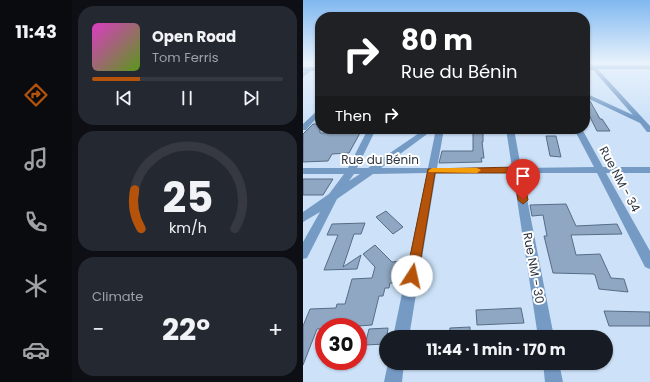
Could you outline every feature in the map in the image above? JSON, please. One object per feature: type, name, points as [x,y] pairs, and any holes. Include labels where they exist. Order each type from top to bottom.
[{"type":"street","points":[[606,81],[650,130]]},
{"type":"street","points":[[590,97],[647,125]]},
{"type":"street","points":[[303,128],[315,115]]},
{"type":"street","points":[[303,254],[334,195],[351,171],[370,134]]},
{"type":"street","points":[[303,218],[423,134]]},
{"type":"street","points":[[402,330],[439,134]]},
{"type":"street","name":"Rue NM - 30","points":[[511,134],[545,330]]},
{"type":"street","name":"Rue NM - 34","points":[[581,134],[650,263]]},
{"type":"street","name":"Rue du Bénin","points":[[303,171],[650,170]]},
{"type":"street","points":[[393,382],[395,370]]},
{"type":"street","points":[[552,370],[554,382]]},
{"type":"building","points":[[590,101],[600,119],[602,119],[610,131],[597,131],[590,117]]},
{"type":"building","points":[[313,124],[315,124],[315,134],[359,134],[349,153],[332,154],[328,161],[303,162],[303,134]]},
{"type":"building","points":[[473,134],[483,134],[482,142],[484,158],[481,158],[482,162],[439,163],[442,151],[473,151]]},
{"type":"building","points":[[546,136],[556,136],[561,157],[550,156]]},
{"type":"building","points":[[303,179],[333,179],[323,195],[303,195]]},
{"type":"building","points":[[566,204],[576,226],[617,224],[622,234],[571,235],[576,255],[600,254],[611,278],[624,279],[628,292],[599,289],[595,275],[593,274],[553,273],[544,236],[547,236],[543,215],[532,216],[530,205]]},
{"type":"building","points":[[386,211],[403,227],[393,234],[376,217]]},
{"type":"building","points":[[365,223],[361,234],[354,234],[343,267],[361,255],[357,269],[324,270],[338,235],[327,235],[332,224]]},
{"type":"building","points":[[375,245],[392,262],[400,261],[398,283],[390,283],[389,288],[385,288],[383,296],[379,296],[372,325],[367,325],[367,318],[315,318],[315,334],[303,365],[303,326],[310,309],[336,308],[337,304],[345,304],[352,279],[372,278],[375,267],[363,254]]},
{"type":"building","points":[[521,308],[524,323],[477,325],[476,310]]},
{"type":"building","points":[[604,311],[650,312],[650,326],[609,326]]},
{"type":"building","points":[[470,327],[470,330],[450,330],[450,328]]},
{"type":"building","points":[[388,328],[388,330],[379,330],[379,344],[367,345],[369,329]]},
{"type":"slow traffic","points":[[432,171],[477,170]]},
{"type":"route","points":[[412,276],[431,171],[518,170],[523,200]]}]
